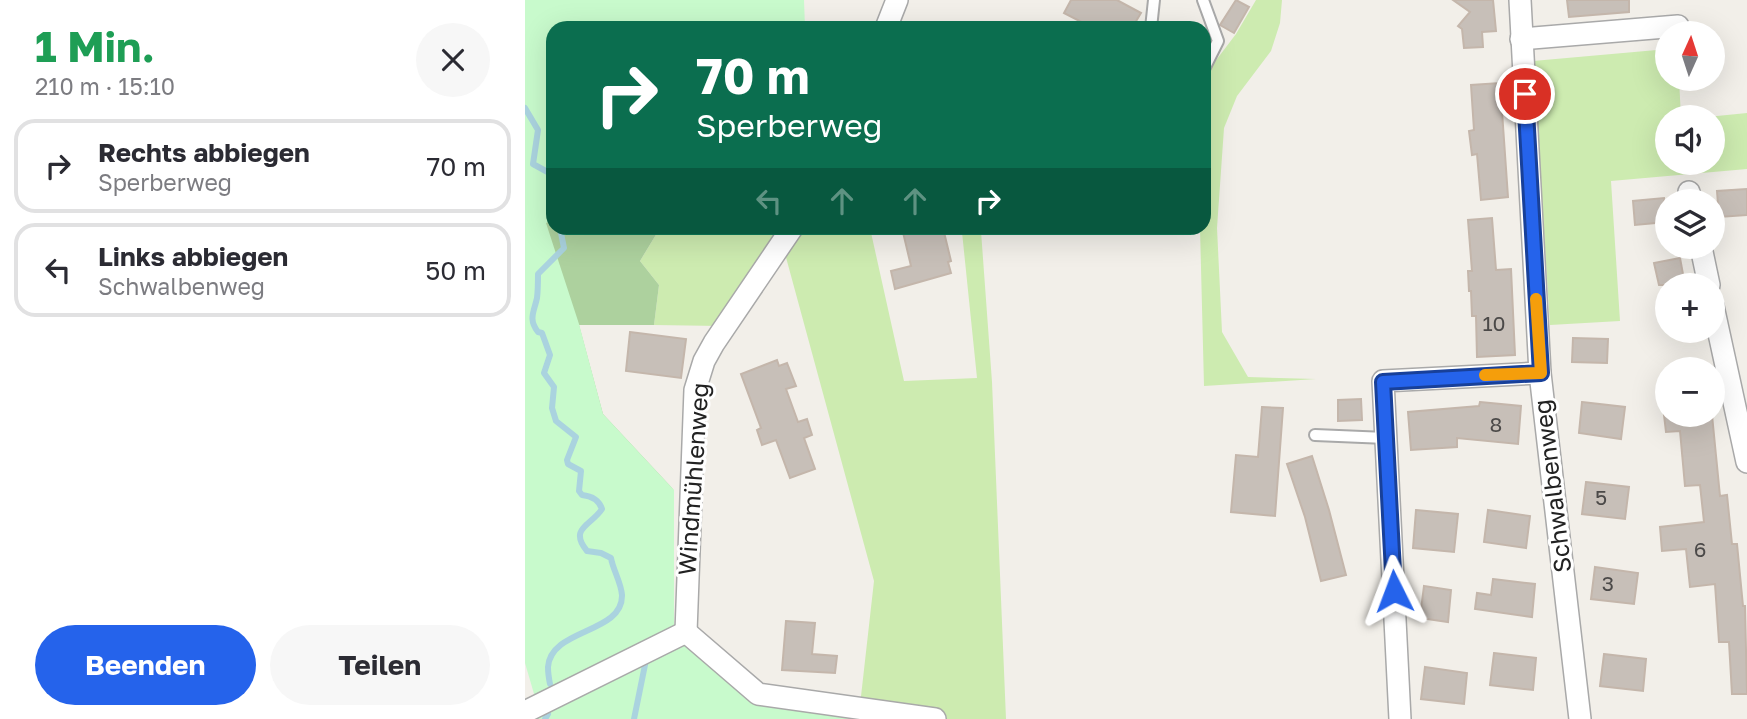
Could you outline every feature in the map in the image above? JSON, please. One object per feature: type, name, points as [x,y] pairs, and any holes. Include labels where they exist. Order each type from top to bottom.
[{"type":"street","points":[[889,21],[897,0]]},
{"type":"street","name":"Schwalbenweg","points":[[1520,0],[1541,373],[1580,719]]},
{"type":"street","points":[[1521,39],[1655,28]]},
{"type":"street","name":"Windmühlenweg","points":[[686,632],[695,390],[704,361],[714,344],[787,235]]},
{"type":"street","points":[[1721,343],[1747,463]]},
{"type":"street","points":[[1400,719],[1383,382],[1541,373]]},
{"type":"street","points":[[525,712],[686,632],[758,694],[935,719]]},
{"type":"lane","points":[[1152,21],[1154,0]]},
{"type":"lane","points":[[1203,0],[1211,21]]},
{"type":"lane","points":[[1211,22],[1218,41],[1211,55]]},
{"type":"lane","points":[[1315,435],[1386,438]]},
{"type":"green space","points":[[525,0],[546,21],[546,235],[656,235],[640,261],[659,285],[654,325],[579,325],[603,414],[674,490],[554,394]]},
{"type":"green space","points":[[525,0],[804,0],[805,21],[546,21],[546,235],[550,235],[579,324],[603,414],[674,490],[674,630],[753,703],[894,719],[526,719],[539,711],[525,663]]},
{"type":"green space","points":[[1256,0],[1282,0],[1280,23],[1271,51],[1237,96],[1224,128],[1217,228],[1222,332],[1248,377],[1316,379],[1204,386],[1200,235],[1211,235],[1211,67],[1236,34]]},
{"type":"green space","points":[[1655,50],[1655,91],[1680,91],[1680,105],[1655,105],[1655,175],[1679,175],[1611,181],[1620,321],[1550,325],[1533,61]]},
{"type":"green space","points":[[1747,113],[1747,169],[1725,171],[1725,115]]},
{"type":"green space","points":[[656,235],[872,235],[904,381],[977,378],[962,235],[981,235],[992,382],[1006,719],[894,719],[859,714],[874,581],[781,239],[721,326],[654,325],[659,285],[640,261]]},
{"type":"building","points":[[1071,0],[1117,0],[1141,13],[1136,21],[1079,21],[1064,13]]},
{"type":"building","points":[[1236,0],[1249,7],[1234,33],[1220,25]]},
{"type":"building","points":[[1453,0],[1493,0],[1496,31],[1482,32],[1483,47],[1464,48],[1462,29],[1458,26],[1470,12]]},
{"type":"building","points":[[1567,0],[1629,0],[1629,12],[1569,17]]},
{"type":"building","points":[[1500,83],[1508,197],[1481,200],[1477,154],[1472,155],[1469,131],[1474,130],[1471,85]]},
{"type":"building","points":[[1747,189],[1747,215],[1725,217],[1725,190]]},
{"type":"building","points":[[1655,199],[1655,223],[1635,225],[1633,201]]},
{"type":"building","points":[[1492,218],[1496,270],[1511,269],[1515,355],[1477,357],[1476,316],[1472,316],[1469,291],[1468,271],[1472,271],[1468,220]]},
{"type":"building","points":[[904,235],[945,235],[951,273],[895,289],[891,271],[911,266]]},
{"type":"building","points":[[1680,259],[1683,273],[1656,273],[1654,263]]},
{"type":"building","points":[[630,332],[686,339],[681,378],[626,371]]},
{"type":"building","points":[[1573,338],[1608,339],[1607,363],[1572,362]]},
{"type":"building","points":[[777,360],[779,366],[787,363],[796,386],[786,389],[798,422],[807,419],[812,435],[804,438],[815,469],[790,478],[776,440],[762,445],[757,430],[761,428],[741,374]]},
{"type":"building","points":[[1361,399],[1362,420],[1338,421],[1338,400]]},
{"type":"building","points":[[1480,402],[1521,406],[1518,444],[1457,438],[1457,447],[1411,450],[1408,412],[1479,406]]},
{"type":"building","points":[[1582,402],[1625,407],[1621,439],[1579,433]]},
{"type":"building","points":[[1262,407],[1283,408],[1275,516],[1231,512],[1236,455],[1258,457]]},
{"type":"building","points":[[1665,427],[1713,427],[1720,496],[1727,495],[1732,544],[1737,544],[1745,606],[1747,694],[1732,694],[1729,642],[1719,642],[1715,584],[1690,587],[1686,549],[1662,551],[1660,527],[1704,522],[1700,485],[1685,486],[1680,431],[1666,432]]},
{"type":"building","points":[[1312,456],[1346,575],[1321,581],[1305,517],[1287,464]]},
{"type":"building","points":[[1586,482],[1629,487],[1625,519],[1582,514]]},
{"type":"building","points":[[1416,510],[1458,514],[1454,552],[1413,548]]},
{"type":"building","points":[[1488,510],[1530,516],[1526,548],[1484,542]]},
{"type":"building","points":[[1595,567],[1638,573],[1634,604],[1591,599]]},
{"type":"building","points":[[1493,579],[1535,584],[1532,617],[1475,609],[1477,593],[1491,595]]},
{"type":"building","points":[[1424,586],[1451,590],[1448,622],[1420,618]]},
{"type":"building","points":[[786,621],[815,623],[812,654],[837,656],[835,673],[782,670]]},
{"type":"building","points":[[1494,653],[1536,658],[1533,690],[1490,685]]},
{"type":"building","points":[[1604,654],[1646,659],[1643,691],[1600,686]]},
{"type":"building","points":[[1425,667],[1467,673],[1464,704],[1421,699]]},
{"type":"waterway","points":[[525,108],[538,130],[533,164],[546,171]]},
{"type":"waterway","points":[[550,684],[548,667],[552,654],[573,637],[611,617],[619,608],[622,595],[611,558],[587,551],[580,537],[584,527],[602,509],[595,499],[582,495],[579,491],[581,471],[568,464],[576,437],[556,421],[552,408],[554,387],[544,373],[550,355],[542,333],[538,332],[532,319],[537,298],[538,274],[564,248],[561,235]]},
{"type":"waterway","points":[[634,719],[646,660]]},
{"type":"waterway","points":[[545,719],[548,714]]},
{"type":"slow traffic","points":[[1485,375],[1541,373],[1536,299]]},
{"type":"route","points":[[1394,591],[1383,382],[1541,373],[1525,94]]}]
